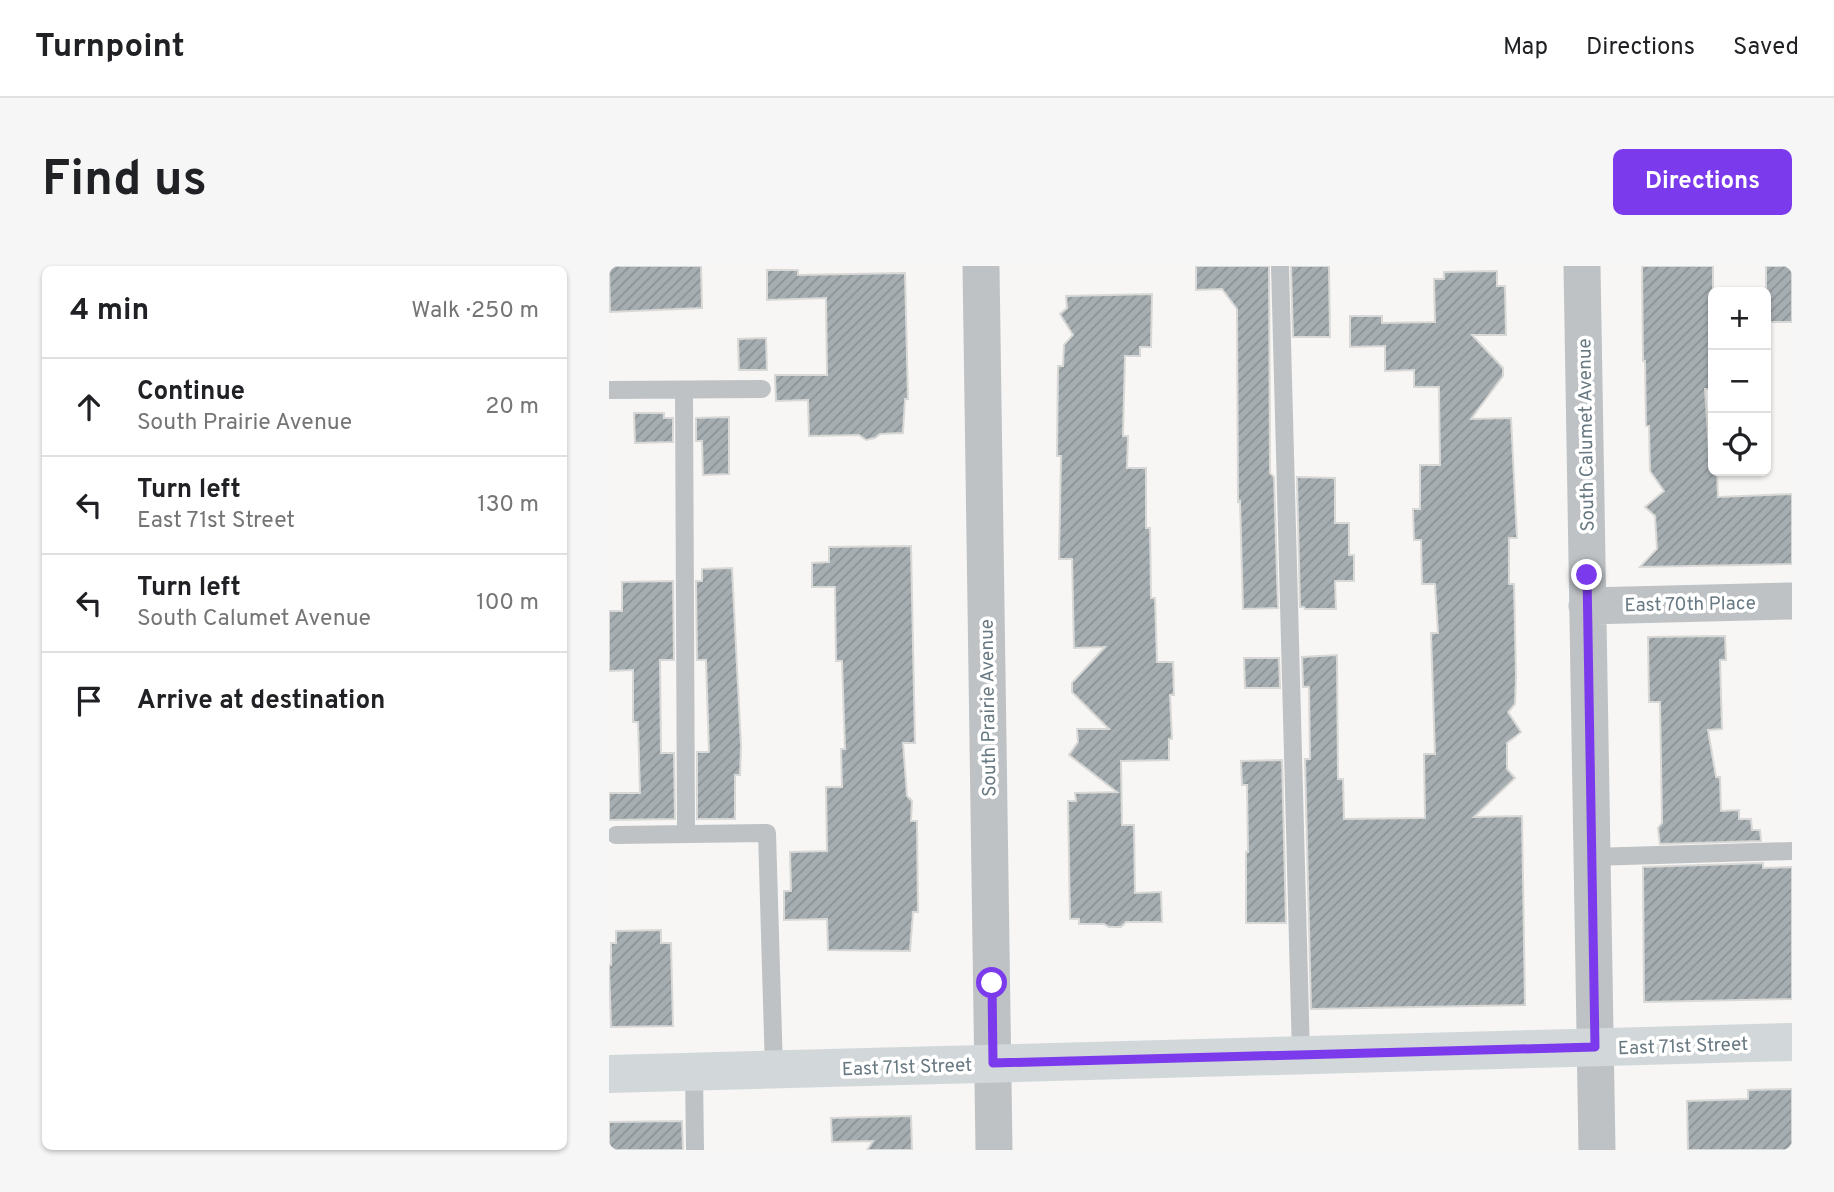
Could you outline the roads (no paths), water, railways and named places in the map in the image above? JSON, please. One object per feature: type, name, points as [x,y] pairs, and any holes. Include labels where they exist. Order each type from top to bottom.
[{"type":"main road","name":"East 71st Street","points":[[609,1074],[1792,1042]]},
{"type":"street","name":"South Prairie Avenue","points":[[981,266],[994,1150]]},
{"type":"street","name":"South Calumet Avenue","points":[[1581,266],[1597,1150]]},
{"type":"street","name":"East 70th Place","points":[[1587,606],[1792,601]]},
{"type":"lane","points":[[1280,266],[1301,1055]]},
{"type":"lane","points":[[609,390],[762,390]]},
{"type":"lane","points":[[684,390],[686,834]]},
{"type":"lane","points":[[616,835],[767,833],[774,1070]]},
{"type":"lane","points":[[1592,857],[1792,851]]},
{"type":"lane","points":[[694,1072],[695,1150]]}]
